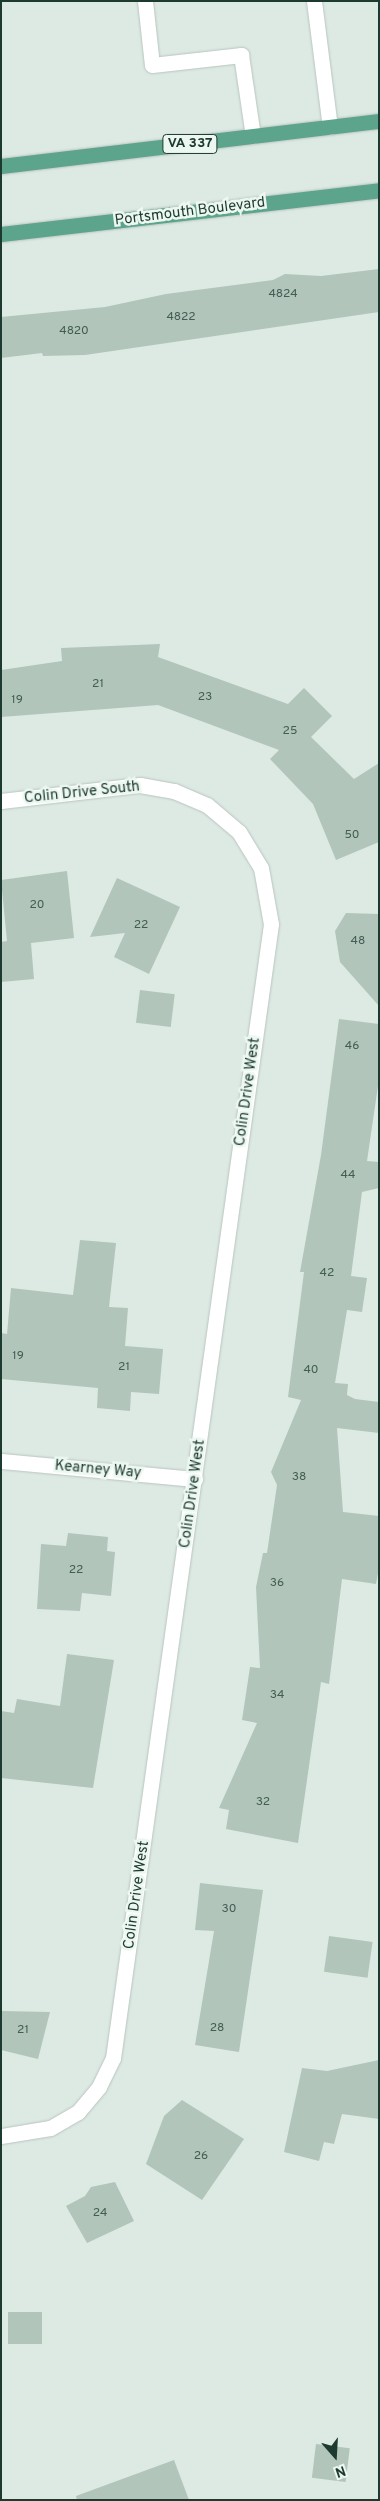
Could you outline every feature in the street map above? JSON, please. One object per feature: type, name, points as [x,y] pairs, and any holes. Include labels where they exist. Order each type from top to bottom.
[{"type":"main road","name":"VA 337","points":[[1,166],[379,121]]},
{"type":"main road","name":"Portsmouth Boulevard","points":[[1,234],[379,190]]},
{"type":"street","points":[[145,1],[152,65],[241,55],[253,136]]},
{"type":"street","points":[[314,1],[330,127]]},
{"type":"street","name":"Colin Drive South","points":[[1,801],[140,785],[174,791],[207,805],[239,832],[261,868],[270,902],[268,946]]},
{"type":"street","name":"Colin Drive West","points":[[1,2136],[50,2128],[78,2112],[99,2088],[116,2041],[268,946]]},
{"type":"street","name":"Kearney Way","points":[[1,1461],[195,1479]]},
{"type":"building","points":[[379,269],[379,312],[85,355],[43,356],[42,353],[1,358],[1,317],[105,307],[166,294],[273,280],[285,274],[321,276]]},
{"type":"building","points":[[160,644],[158,657],[288,704],[304,688],[332,716],[311,737],[354,779],[379,763],[379,842],[336,860],[313,804],[270,759],[279,750],[158,705],[1,717],[1,670],[62,661],[61,648]]},
{"type":"building","points":[[67,871],[74,938],[31,943],[34,979],[1,982],[1,942],[7,941],[1,880]]},
{"type":"building","points":[[117,878],[180,907],[149,974],[114,957],[125,933],[90,937]]},
{"type":"building","points":[[346,913],[379,914],[379,1006],[340,962],[335,931]]},
{"type":"building","points":[[140,990],[175,994],[171,1027],[136,1023]]},
{"type":"building","points":[[339,1019],[379,1024],[379,1079],[367,1161],[379,1162],[379,1188],[362,1192],[351,1276],[367,1278],[362,1312],[347,1310],[335,1383],[348,1384],[347,1395],[355,1399],[379,1402],[379,1433],[337,1428],[343,1512],[379,1516],[379,1567],[376,1584],[342,1579],[329,1684],[321,1682],[298,1843],[226,1829],[229,1810],[219,1808],[257,1723],[242,1720],[250,1667],[260,1668],[256,1587],[263,1553],[267,1553],[277,1485],[271,1472],[301,1400],[288,1397],[304,1272],[300,1272],[321,1155]]},
{"type":"building","points":[[80,1240],[116,1243],[109,1307],[128,1308],[125,1346],[163,1349],[159,1394],[131,1392],[130,1411],[97,1408],[98,1388],[1,1379],[1,1333],[7,1334],[11,1288],[73,1295]]},
{"type":"building","points":[[68,1533],[108,1537],[107,1551],[115,1552],[111,1596],[82,1593],[80,1611],[37,1609],[41,1544],[66,1546]]},
{"type":"building","points":[[67,1654],[114,1660],[93,1788],[1,1778],[1,1711],[14,1713],[17,1699],[60,1706]]},
{"type":"building","points":[[200,1883],[263,1890],[239,2052],[195,2045],[214,1931],[195,1930]]},
{"type":"building","points":[[329,1936],[373,1942],[368,1978],[324,1972]]},
{"type":"building","points":[[1,2011],[50,2012],[38,2059],[1,2050]]},
{"type":"building","points":[[379,2060],[379,2119],[342,2114],[334,2144],[324,2142],[319,2161],[284,2152],[302,2068],[327,2071]]},
{"type":"building","points":[[182,2100],[244,2139],[202,2200],[146,2164],[164,2116]]},
{"type":"building","points":[[115,2182],[134,2221],[87,2243],[66,2206],[85,2196],[91,2187]]},
{"type":"building","points":[[8,2312],[42,2312],[42,2344],[8,2344]]},
{"type":"building","points":[[316,2444],[350,2448],[346,2482],[312,2478]]},
{"type":"building","points":[[174,2460],[189,2500],[77,2500],[76,2496]]}]
